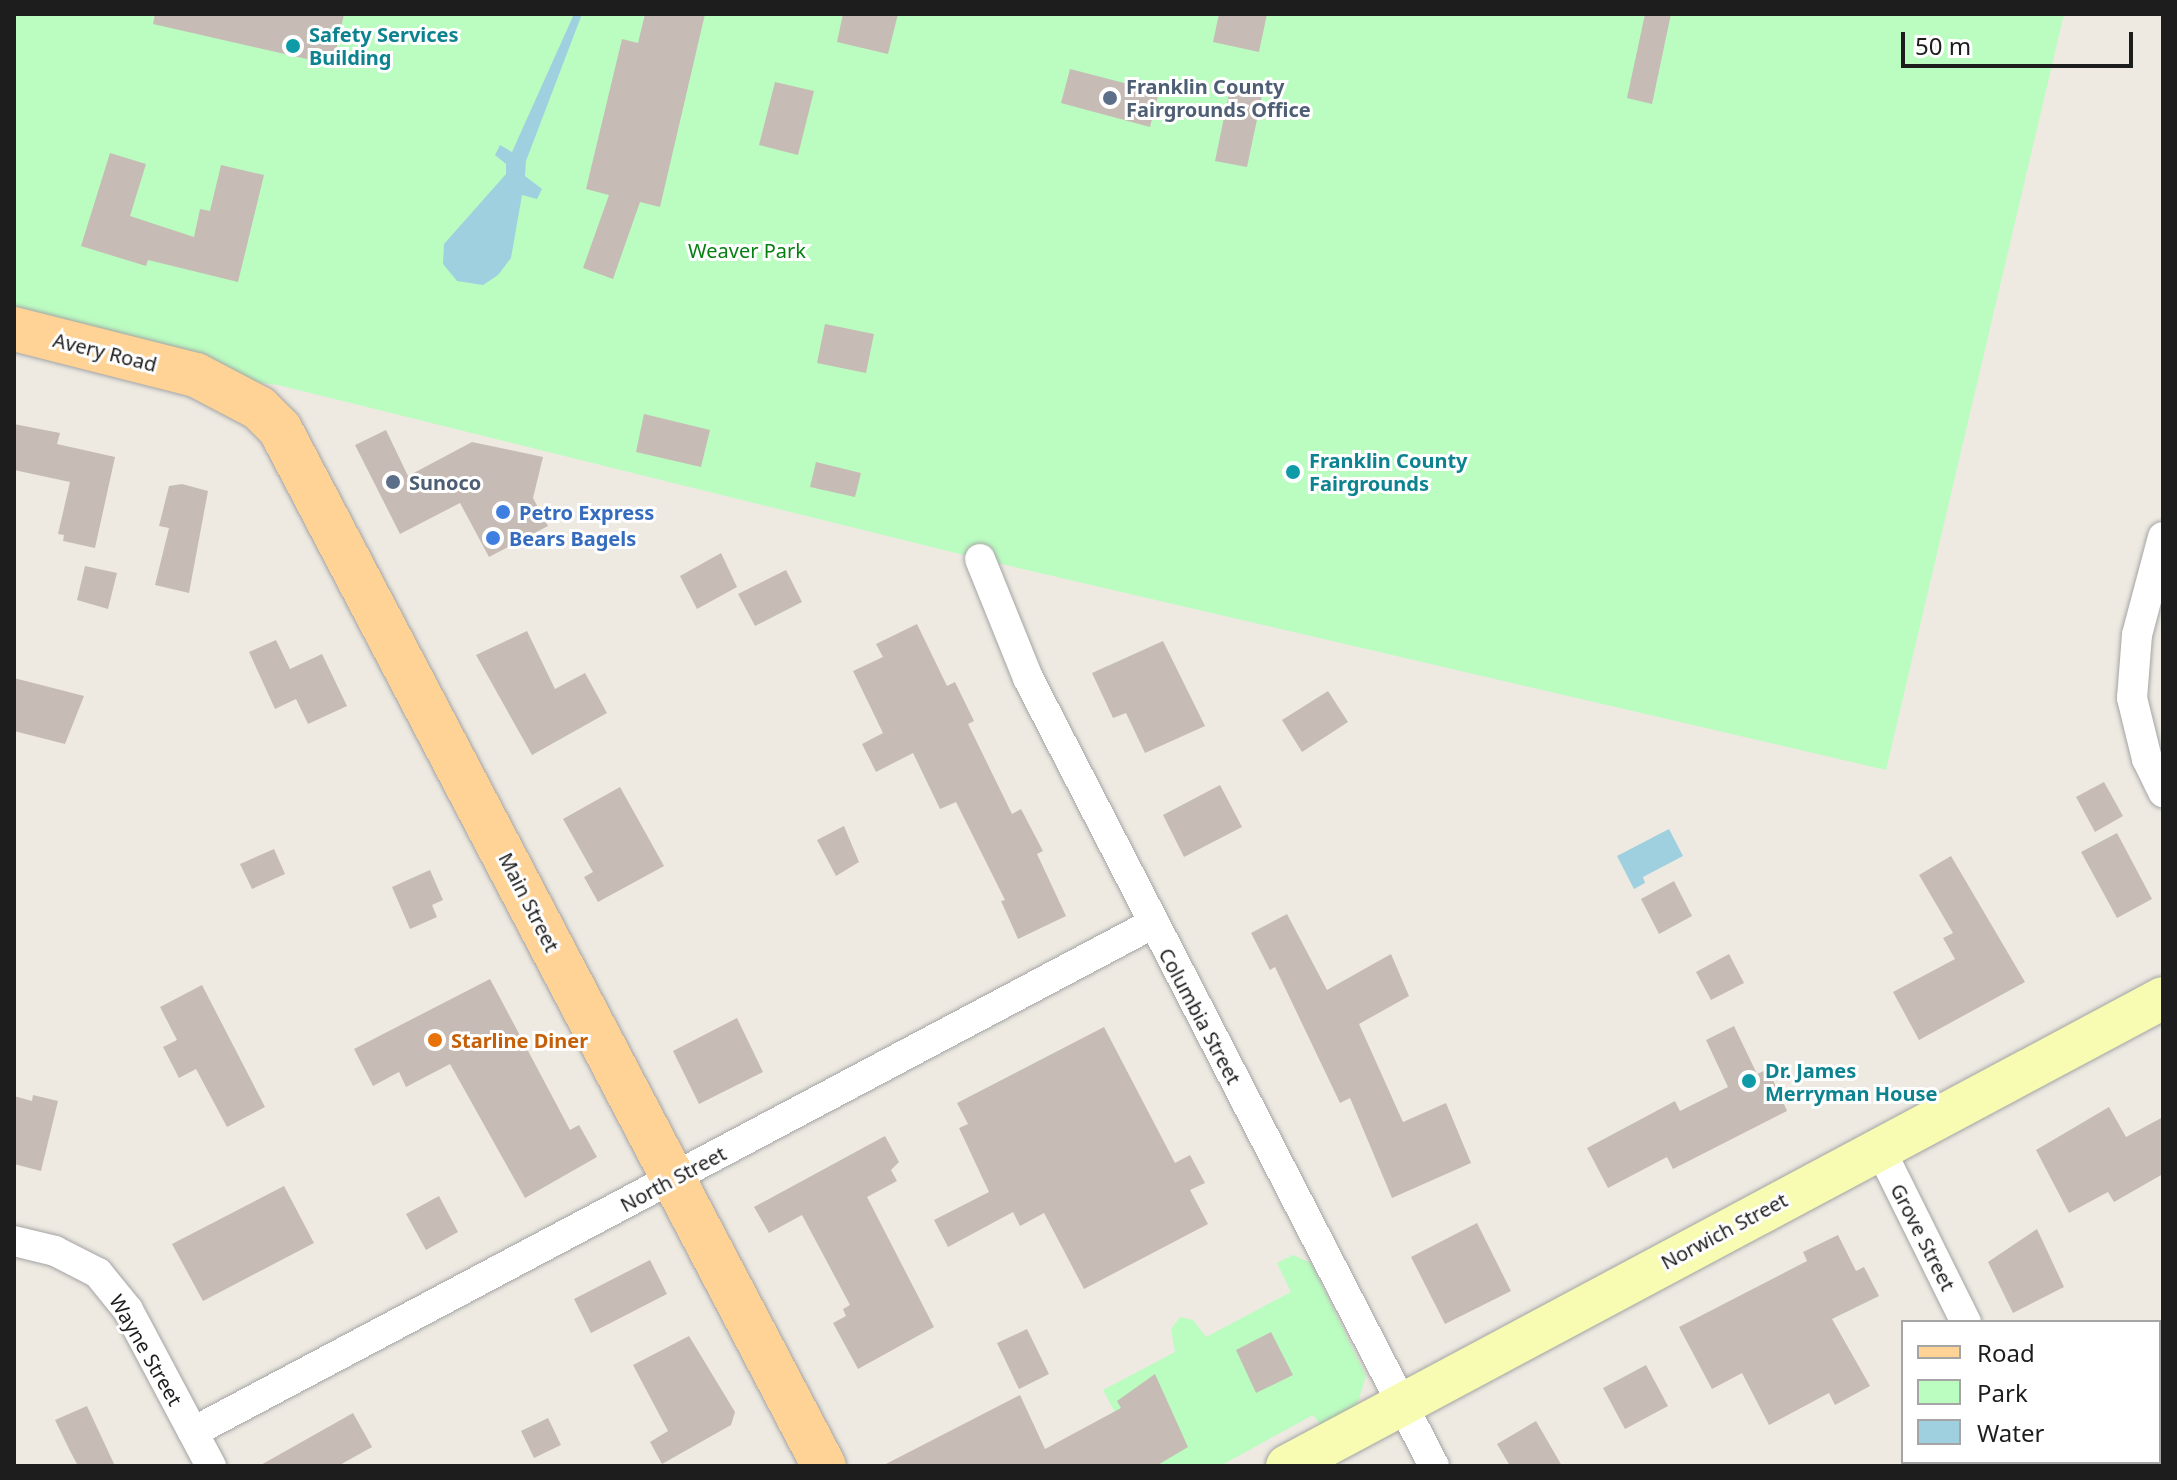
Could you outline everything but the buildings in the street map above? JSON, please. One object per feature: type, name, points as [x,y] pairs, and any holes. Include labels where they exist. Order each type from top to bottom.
[{"type":"main road","name":"Avery Road","points":[[14,329],[196,375]]},
{"type":"main road","name":"Main Street","points":[[196,375],[259,408],[297,454],[824,1466]]},
{"type":"main road","name":"Norwich Street","points":[[1287,1466],[2163,998]]},
{"type":"street","points":[[2163,537],[2137,635],[2132,698],[2147,759],[2163,792]]},
{"type":"street","name":"Columbia Street","points":[[980,559],[1028,678],[1152,924],[1434,1466]]},
{"type":"street","name":"North Street","points":[[193,1432],[674,1180],[1152,924]]},
{"type":"street","name":"Grove Street","points":[[1881,1151],[1965,1320]]},
{"type":"street","name":"Wayne Street","points":[[14,1241],[55,1251],[98,1273],[128,1310],[211,1466]]},
{"type":"green space","name":"Franklin County Fairgrounds","points":[[14,14],[2064,14],[1886,770],[980,559],[278,385],[196,375],[14,329]]},
{"type":"green space","points":[[1293,1255],[1311,1263],[1366,1376],[1357,1405],[1327,1423],[1320,1424],[1313,1415],[1220,1466],[1144,1466],[1103,1390],[1175,1352],[1171,1329],[1180,1317],[1193,1320],[1206,1337],[1291,1292],[1277,1263]]},
{"type":"water","points":[[574,14],[582,14],[526,161],[525,176],[542,189],[537,199],[522,195],[511,258],[498,275],[483,285],[457,281],[443,264],[444,244],[506,174],[506,164],[495,155],[500,145],[512,152]]},
{"type":"water","points":[[1669,829],[1683,856],[1643,877],[1645,883],[1634,889],[1617,856]]},
{"type":"place","name":"Safety Services Building","points":[[293,46]]},
{"type":"place","name":"Franklin County Fairgrounds Office","points":[[1110,98]]},
{"type":"place","name":"Franklin County Fairgrounds","points":[[1293,472]]},
{"type":"place","name":"Sunoco","points":[[393,482]]},
{"type":"place","name":"Petro Express","points":[[503,512]]},
{"type":"place","name":"Bears Bagels","points":[[493,538]]},
{"type":"place","name":"Starline Diner","points":[[435,1040]]},
{"type":"place","name":"Dr. James Merryman House","points":[[1749,1081]]},
{"type":"park label","name":"Weaver Park","points":[[747,250]]}]
